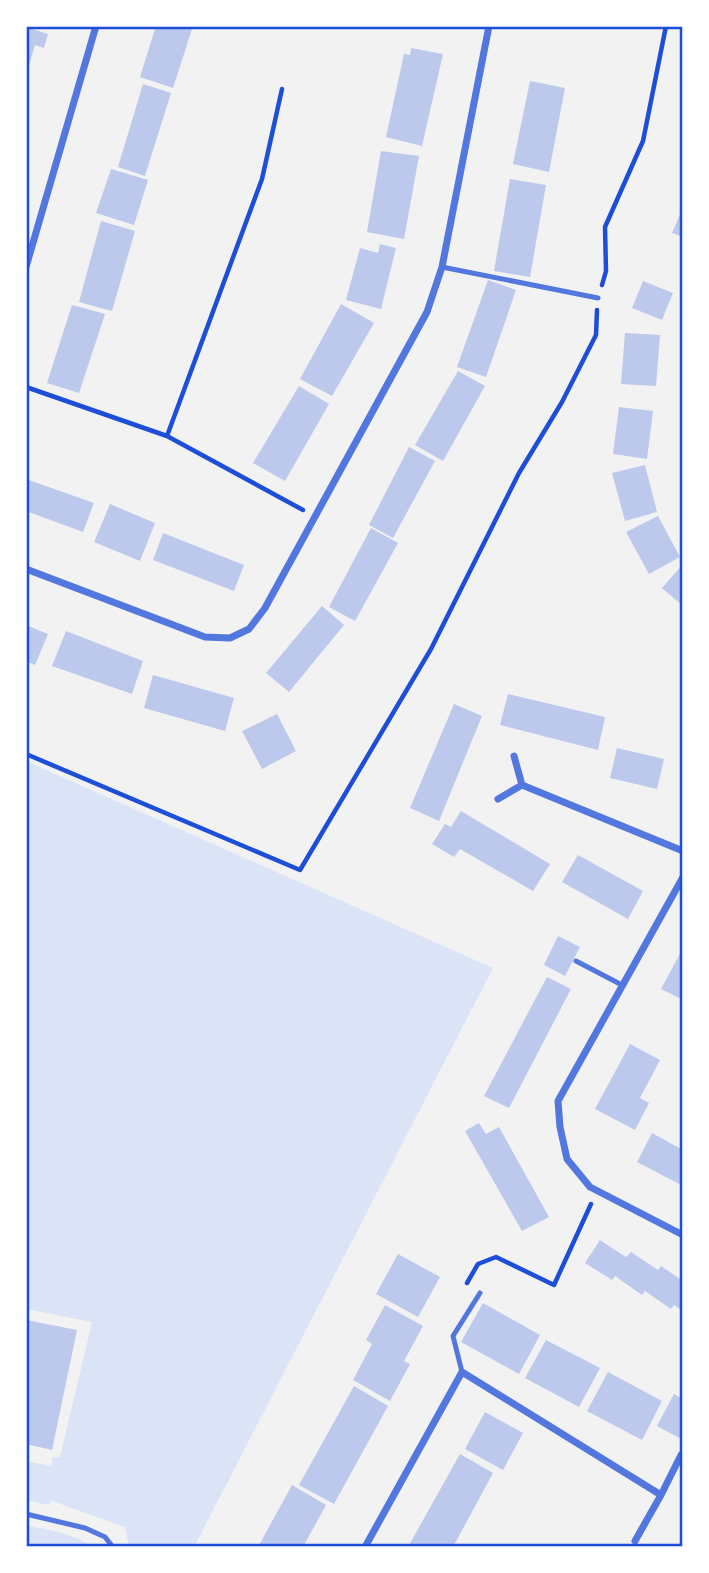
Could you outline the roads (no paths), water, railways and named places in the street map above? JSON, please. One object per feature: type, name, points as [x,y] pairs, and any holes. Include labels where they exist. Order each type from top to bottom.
[{"type":"street","points":[[26,267],[96,26]]},
{"type":"street","points":[[26,569],[205,637],[230,638],[249,629],[265,608],[427,312],[442,267],[489,26]]},
{"type":"street","points":[[514,756],[522,785]]},
{"type":"street","points":[[498,799],[522,785]]},
{"type":"street","points":[[522,785],[683,851]]},
{"type":"street","points":[[683,877],[558,1101],[567,1159],[590,1187],[683,1235]]},
{"type":"street","points":[[365,1547],[462,1373],[661,1494]]},
{"type":"street","points":[[635,1541],[681,1455]]},
{"type":"lane","points":[[442,267],[598,298]]},
{"type":"lane","points":[[576,961],[622,985]]},
{"type":"lane","points":[[462,1373],[453,1336],[480,1293]]},
{"type":"lane","points":[[26,1514],[85,1528],[105,1537],[113,1547]]}]
